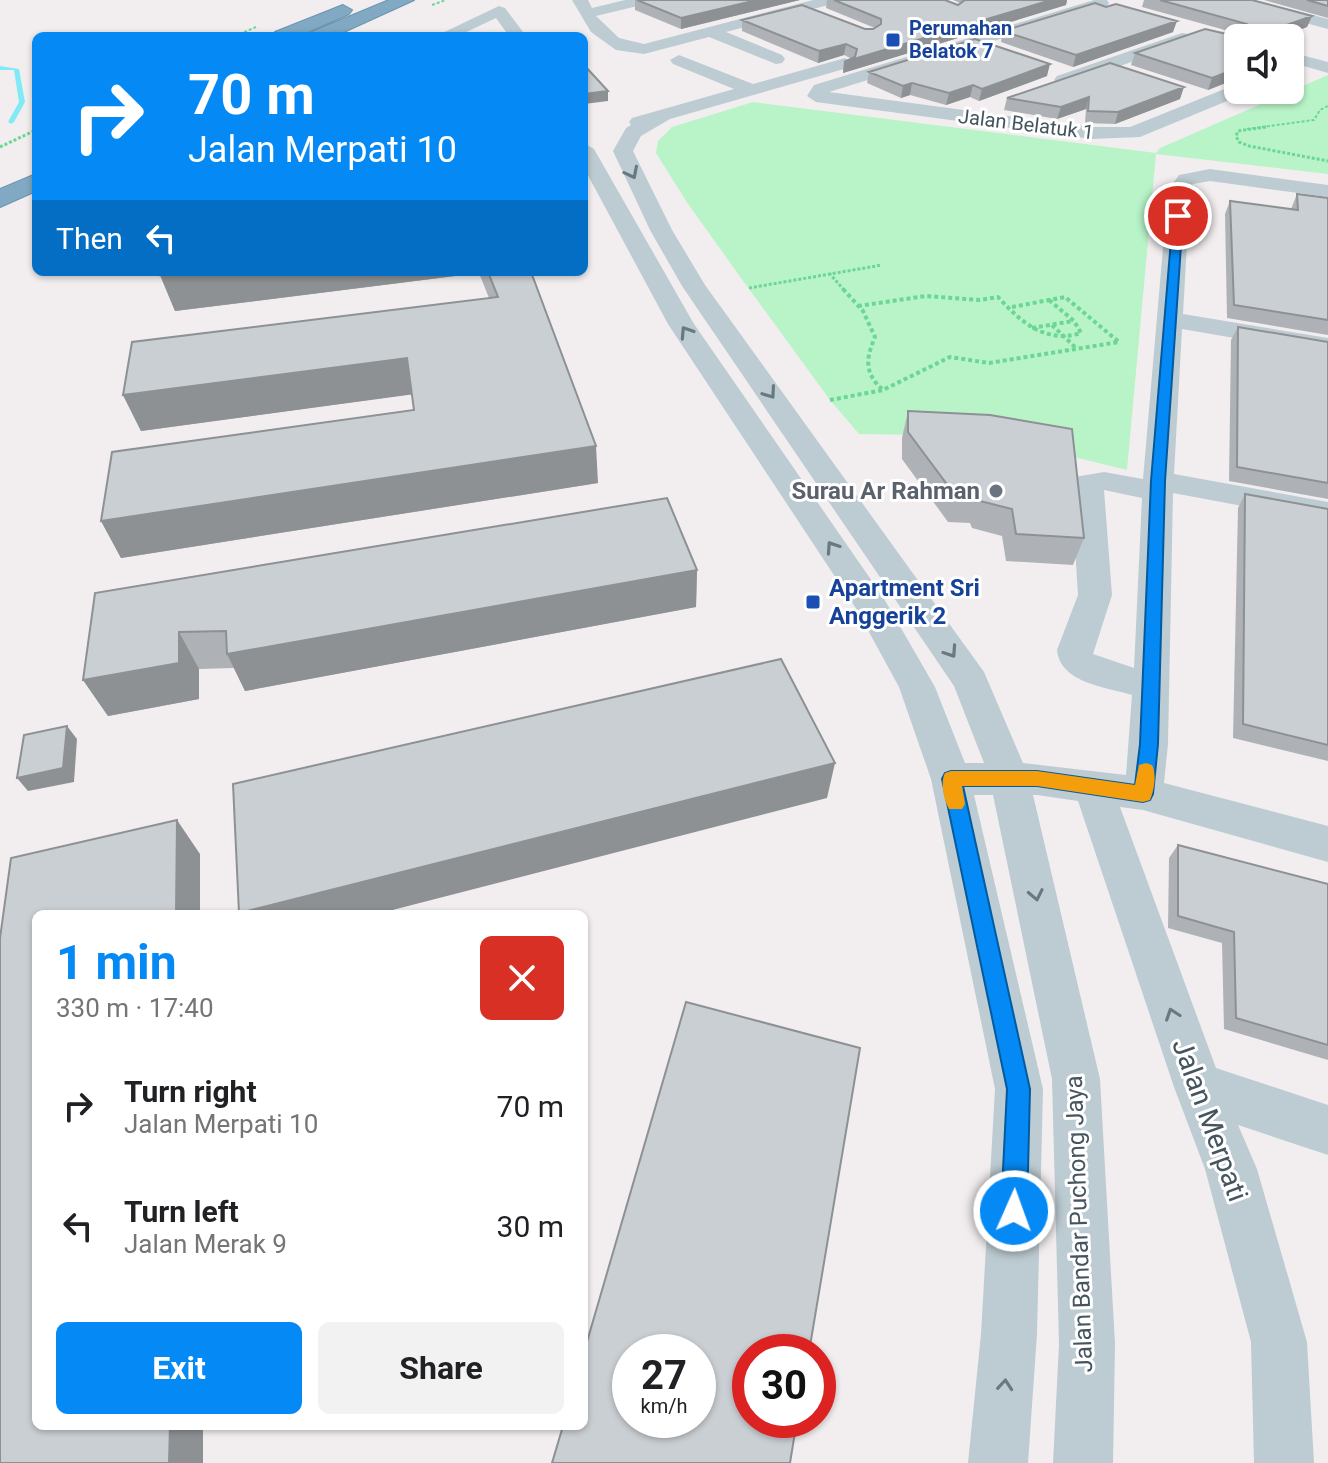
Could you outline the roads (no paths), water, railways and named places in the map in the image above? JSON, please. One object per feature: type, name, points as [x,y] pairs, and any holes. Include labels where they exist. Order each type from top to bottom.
[{"type":"highway","points":[[292,32],[368,0]]},
{"type":"highway","points":[[329,32],[405,0]]},
{"type":"highway","points":[[0,199],[32,183]]},
{"type":"street","points":[[583,7],[645,0]]},
{"type":"street","name":"Jalan Bandar Puchong Jaya","points":[[998,1463],[1009,1334],[1019,1089],[951,779],[917,687],[871,605],[681,324],[593,137],[1055,0]]},
{"type":"street","points":[[1235,0],[1328,24]]},
{"type":"street","points":[[974,42],[1102,3]]},
{"type":"street","points":[[1289,14],[1315,5]]},
{"type":"street","points":[[583,7],[612,45],[631,50],[820,6]]},
{"type":"street","points":[[453,32],[499,11],[515,32]]},
{"type":"street","points":[[1045,86],[1201,31],[1173,23]]},
{"type":"street","points":[[711,32],[776,59]]},
{"type":"street","points":[[974,42],[1002,52]]},
{"type":"street","name":"Jalan Belatuk 1","points":[[974,42],[820,89],[816,96],[1092,133],[1133,133],[1224,96]]},
{"type":"street","points":[[679,60],[753,90]]},
{"type":"street","points":[[1304,61],[1328,68]]},
{"type":"street","points":[[1106,65],[1136,75]]},
{"type":"street","points":[[1045,67],[1073,76]]},
{"type":"street","points":[[1182,91],[1212,101]]},
{"type":"street","points":[[962,115],[1004,101]]},
{"type":"street","name":"Jalan Bandar Puchong Jaya","points":[[662,117],[633,132],[623,151],[654,216],[694,286],[971,682],[1009,777],[1076,1079],[1087,1344],[1083,1463]]},
{"type":"street","points":[[1143,794],[1151,687],[1158,486],[1179,190],[1186,179],[1210,175],[1328,191]]},
{"type":"street","points":[[1172,320],[1328,346]]},
{"type":"street","points":[[1151,687],[1083,666],[1076,659],[1075,650],[1095,595],[1086,484],[1104,481],[1158,486],[1328,512]]},
{"type":"street","points":[[951,779],[1009,777],[1143,794],[1328,844]]},
{"type":"street","name":"Jalan Merpati","points":[[1093,787],[1198,1087],[1231,1169],[1279,1342],[1284,1463]]},
{"type":"street","points":[[1198,1087],[1328,1130]]},
{"type":"waterway","points":[[0,68],[16,69],[22,102],[11,122]]},
{"type":"place","name":"Perumahan Belatok 7","points":[[893,40]]},
{"type":"place","name":"Surau Ar Rahman","points":[[996,491]]},
{"type":"place","name":"Apartment Sri Anggerik 2","points":[[813,602]]}]
